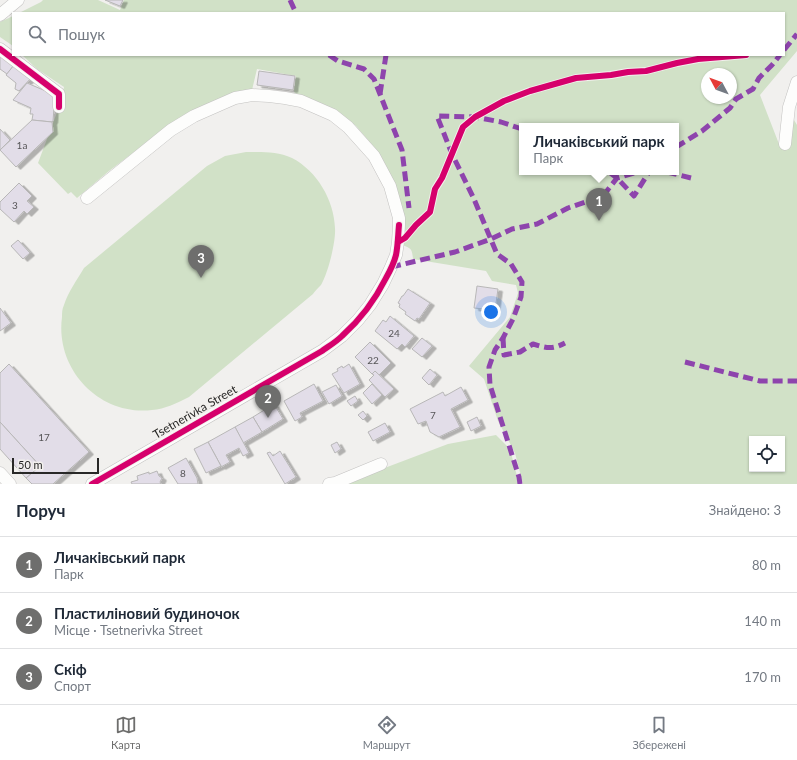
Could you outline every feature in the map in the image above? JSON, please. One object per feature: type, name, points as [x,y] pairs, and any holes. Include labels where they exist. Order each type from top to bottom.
[{"type":"street","points":[[0,14],[18,0]]},
{"type":"street","points":[[0,49],[59,94],[59,107]]},
{"type":"street","points":[[785,144],[789,107],[797,82]]},
{"type":"street","name":"Tsetnerivka Street","points":[[87,198],[171,130],[194,116],[235,98],[252,95],[269,96],[301,101],[333,115],[348,127],[374,156],[390,186],[399,218],[398,242],[392,267],[370,305],[342,336],[322,351],[92,484]]},
{"type":"street","points":[[330,484],[381,464]]},
{"type":"street","points":[[0,473],[10,484]]},
{"type":"green space","points":[[43,0],[98,0],[120,10],[124,0],[797,0],[797,51],[760,95],[779,144],[790,121],[794,120],[797,125],[797,484],[523,484],[515,453],[498,421],[484,379],[469,366],[510,317],[518,293],[516,285],[492,281],[486,271],[413,259],[411,250],[402,245],[401,209],[388,170],[373,146],[356,126],[337,111],[296,96],[294,91],[296,76],[257,69],[252,90],[171,124],[109,171],[77,198],[71,192],[68,194],[38,163],[59,107],[64,87],[37,69],[23,56],[785,56],[785,12],[21,12]]},
{"type":"green space","points":[[12,16],[12,45],[0,37],[0,22]]},
{"type":"green space","points":[[246,152],[275,153],[292,158],[309,170],[328,197],[334,217],[335,234],[331,257],[321,285],[313,294],[189,397],[166,407],[152,410],[133,410],[115,405],[98,397],[84,385],[73,371],[66,354],[62,336],[62,311],[73,286],[84,268],[207,166],[225,156]]},
{"type":"green space","points":[[496,435],[510,449],[519,484],[345,484],[448,444]]},
{"type":"building","points":[[105,0],[123,0],[120,6]]},
{"type":"building","points":[[0,54],[14,65],[7,74],[0,69]]},
{"type":"building","points":[[14,65],[32,77],[19,91],[15,89],[16,83],[6,75]]},
{"type":"building","points":[[259,71],[295,76],[293,90],[257,85]]},
{"type":"building","points":[[27,83],[55,95],[52,122],[32,120],[33,114],[30,114],[31,108],[13,100]]},
{"type":"building","points":[[32,120],[52,122],[53,132],[16,167],[0,150]]},
{"type":"building","points":[[0,129],[10,140],[0,150]]},
{"type":"building","points":[[19,183],[32,196],[27,201],[34,207],[27,214],[24,211],[14,222],[0,209],[0,202]]},
{"type":"building","points":[[18,240],[30,253],[23,259],[11,246]]},
{"type":"building","points":[[477,286],[498,289],[495,310],[474,308]]},
{"type":"building","points":[[408,289],[430,303],[419,319],[417,318],[415,321],[405,314],[406,312],[399,307],[400,304],[398,303]]},
{"type":"building","points":[[0,308],[11,323],[0,331]]},
{"type":"building","points":[[390,316],[414,336],[405,347],[402,344],[397,349],[375,331],[383,320],[386,322]]},
{"type":"building","points":[[422,338],[432,346],[422,357],[412,349]]},
{"type":"building","points":[[370,342],[391,363],[379,375],[375,371],[372,374],[355,357]]},
{"type":"building","points":[[9,364],[89,452],[53,484],[32,484],[26,478],[40,466],[0,422],[0,373]]},
{"type":"building","points":[[349,364],[360,384],[344,393],[332,374],[338,371],[337,369],[342,366],[343,368]]},
{"type":"building","points":[[430,369],[437,375],[429,385],[422,378]]},
{"type":"building","points":[[375,371],[394,389],[385,397],[369,380],[374,375],[372,374]]},
{"type":"building","points":[[314,384],[323,401],[300,413],[302,417],[295,421],[284,401]]},
{"type":"building","points":[[372,384],[382,395],[372,404],[363,393]]},
{"type":"building","points":[[336,385],[342,396],[329,404],[322,392]]},
{"type":"building","points":[[461,387],[468,400],[451,409],[460,427],[439,437],[430,432],[426,421],[418,424],[410,409],[443,392],[445,396]]},
{"type":"building","points":[[355,396],[358,401],[351,406],[347,401]]},
{"type":"building","points":[[274,404],[283,419],[262,432],[253,417]]},
{"type":"building","points":[[363,411],[367,416],[363,420],[358,415]]},
{"type":"building","points":[[253,417],[262,432],[243,443],[235,427]]},
{"type":"building","points":[[477,417],[481,426],[471,431],[467,422]]},
{"type":"building","points":[[0,422],[40,466],[26,478],[0,449]]},
{"type":"building","points":[[385,423],[390,432],[373,441],[368,432]]},
{"type":"building","points":[[235,427],[249,453],[243,456],[239,448],[226,455],[230,462],[221,467],[208,442]]},
{"type":"building","points":[[208,442],[221,466],[206,473],[194,449]]},
{"type":"building","points":[[337,442],[341,449],[335,453],[331,445]]},
{"type":"building","points":[[280,451],[296,477],[285,484],[267,453],[270,452],[273,456]]},
{"type":"building","points":[[186,458],[197,478],[198,484],[178,484],[168,468]]},
{"type":"building","points":[[157,471],[159,476],[162,478],[160,482],[161,484],[132,484],[131,482],[138,480],[137,476]]},
{"type":"marked path","points":[[290,0],[296,12]]},
{"type":"marked path","points":[[785,49],[797,34]]},
{"type":"marked path","points":[[330,56],[338,61],[364,69],[374,79],[402,150],[409,208]]},
{"type":"marked path","points":[[380,94],[386,56]]},
{"type":"marked path","points":[[679,145],[702,131],[730,108],[736,99],[753,89],[759,78],[779,56]]},
{"type":"marked path","points":[[519,128],[501,122],[475,117],[437,116],[452,154],[474,199],[497,254],[511,264],[522,282],[521,297],[513,319],[495,350],[489,367],[490,385],[520,484]]},
{"type":"marked path","points":[[613,175],[634,196],[647,175]]},
{"type":"marked path","points":[[391,267],[455,252],[491,239],[512,229],[537,224],[568,208],[603,196],[617,178],[628,175]]},
{"type":"marked path","points":[[679,175],[691,178]]},
{"type":"marked path","points":[[503,338],[504,355],[520,352],[533,344],[549,348],[565,343]]},
{"type":"marked path","points":[[685,362],[760,381],[797,381]]},
{"type":"cycle path","points":[[0,49],[59,94],[59,107]]},
{"type":"cycle path","points":[[398,242],[405,238],[430,212],[435,189],[442,178],[463,127],[475,117],[504,101],[530,91],[576,78],[646,71],[698,59],[734,56]]},
{"type":"cycle path","points":[[92,484],[322,351],[349,330],[367,309],[393,264],[398,244],[399,225]]},
{"type":"place","name":"Личаківський парк","points":[[599,221]]},
{"type":"place","name":"Скіф","points":[[201,278]]},
{"type":"place","name":"Пластиліновий будиночок","points":[[268,418]]}]
